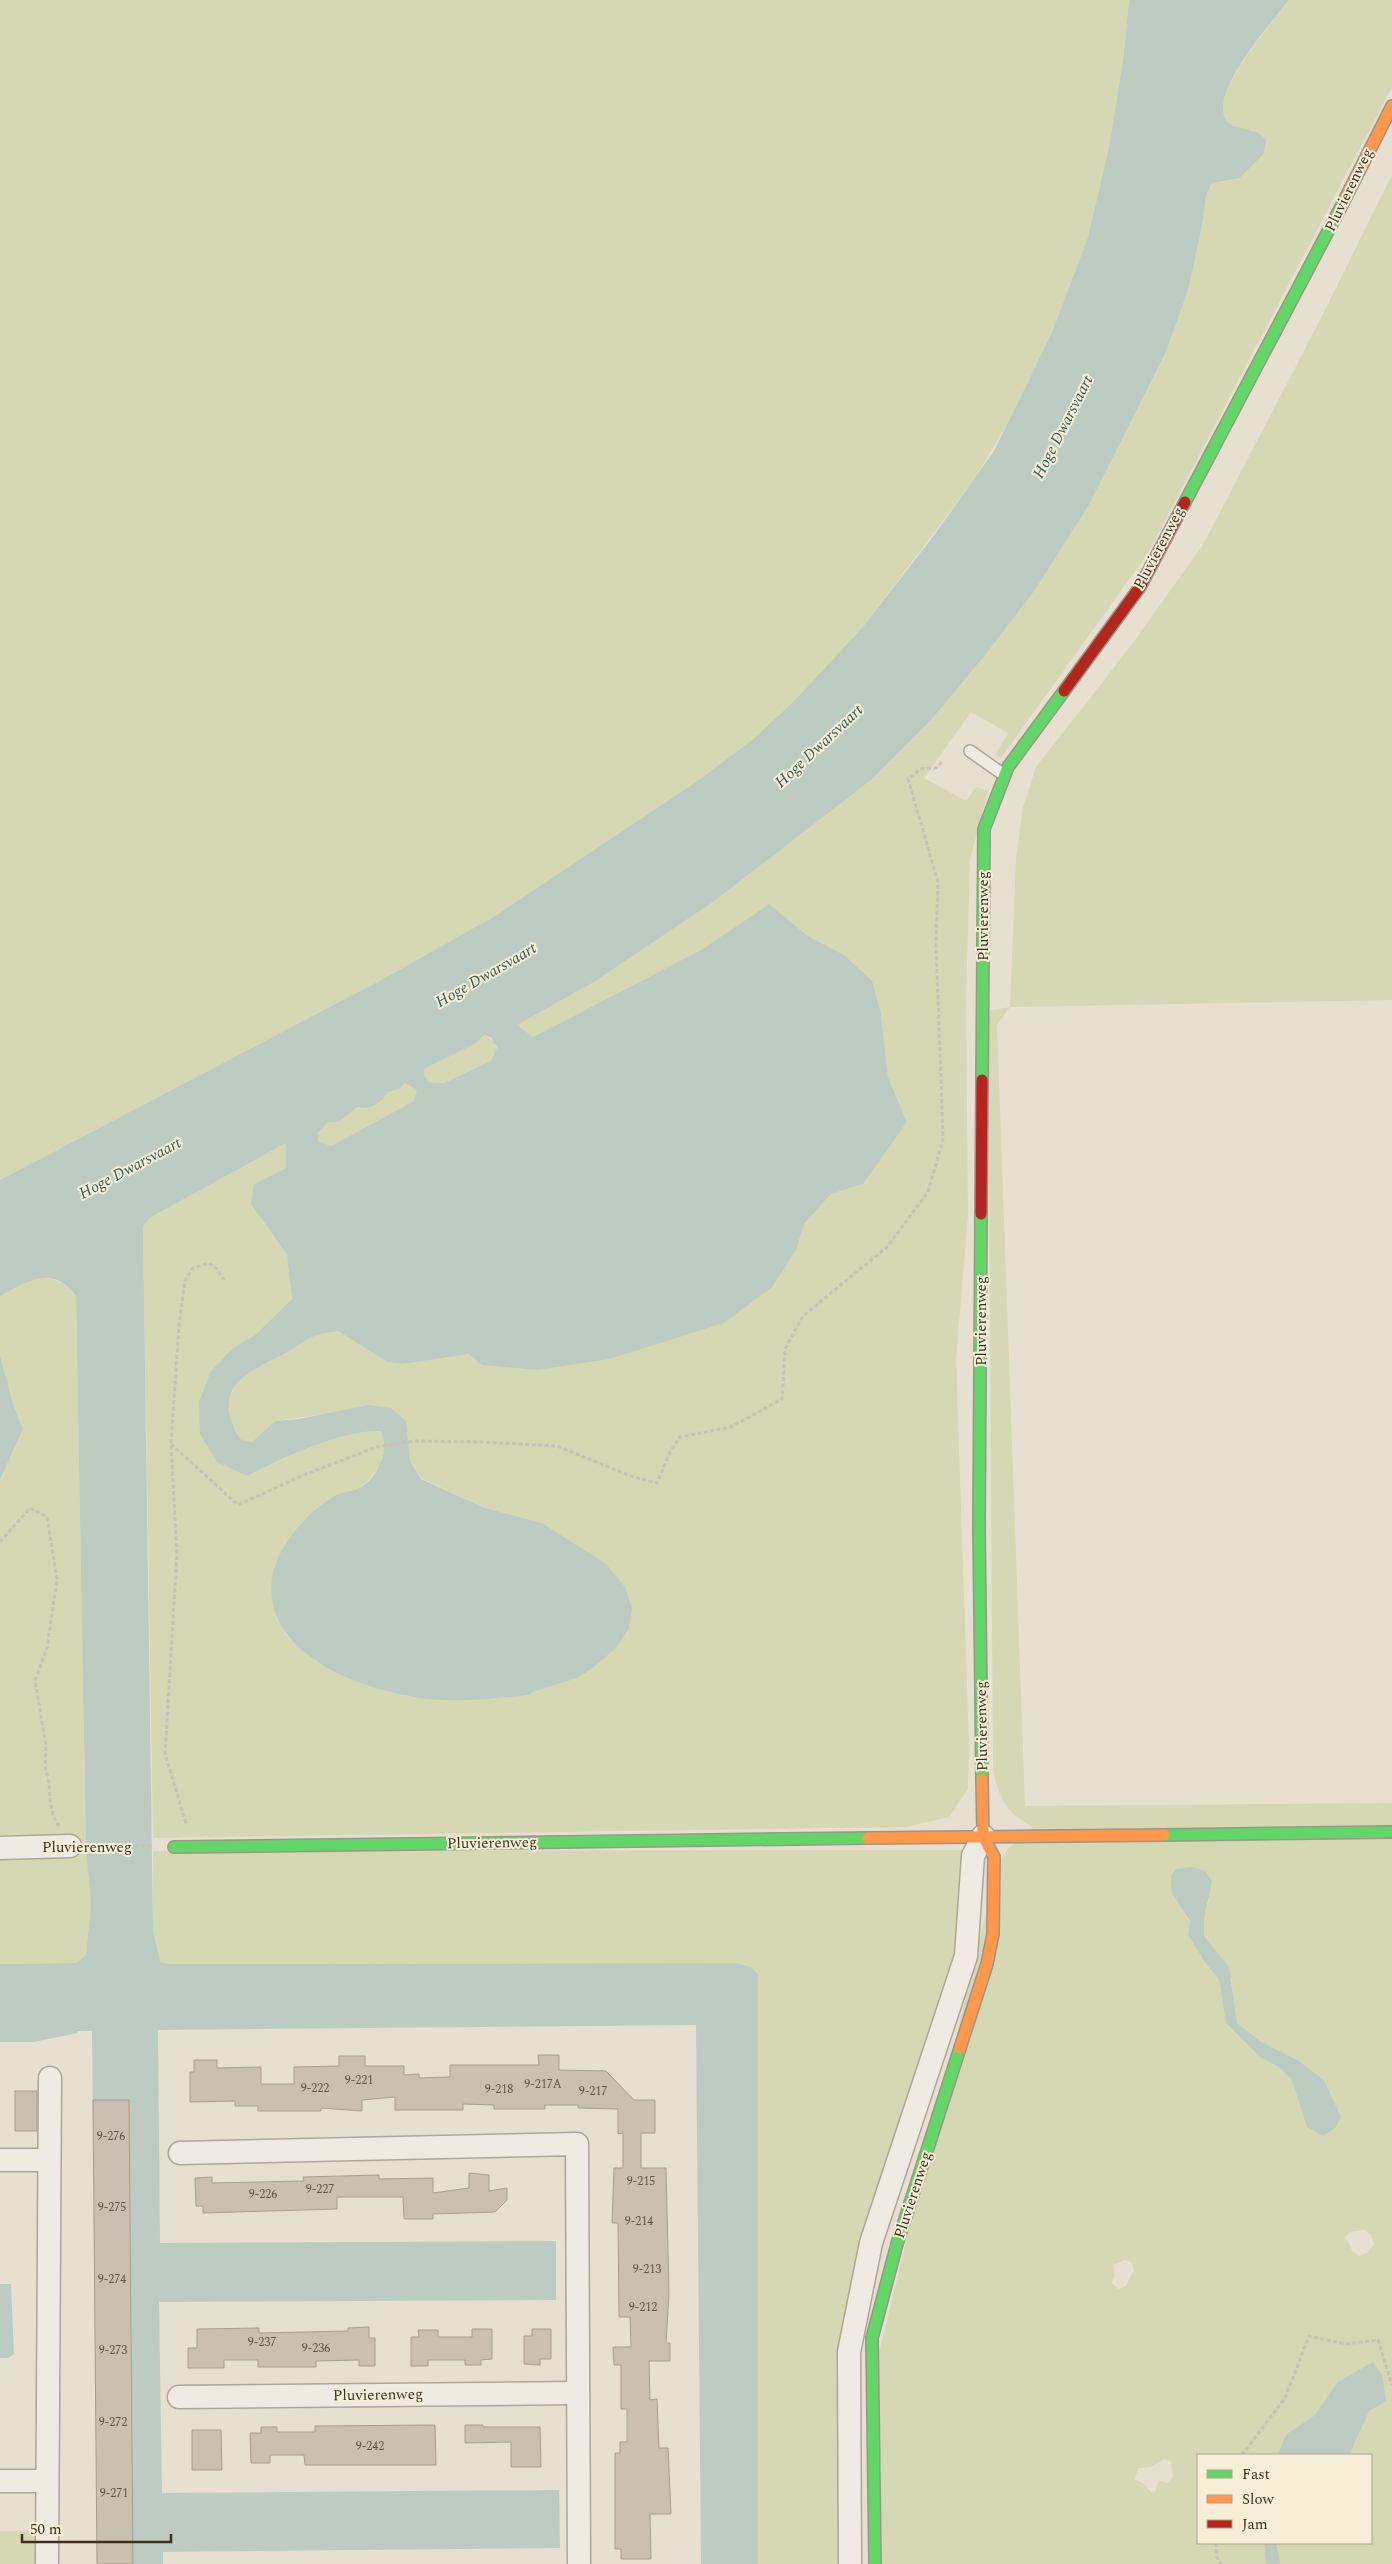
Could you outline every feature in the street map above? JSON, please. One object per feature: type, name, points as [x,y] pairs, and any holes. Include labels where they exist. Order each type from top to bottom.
[{"type":"street","name":"Pluvierenweg","points":[[875,2564],[872,2338],[897,2244],[987,1964],[993,1934],[994,1857],[983,1836],[979,1517],[984,829],[1008,767],[1140,587],[1304,280],[1392,106]]},
{"type":"street","points":[[983,1836],[1392,1832]]},
{"type":"street","name":"Pluvierenweg","points":[[174,1846],[983,1836]]},
{"type":"street","name":"Pluvierenweg","points":[[850,2564],[849,2352],[871,2243],[966,1956],[973,1856],[983,1836]]},
{"type":"street","name":"Pluvierenweg","points":[[0,1848],[70,1846]]},
{"type":"street","points":[[47,2564],[46,2481],[50,2078]]},
{"type":"street","points":[[180,2153],[577,2144],[579,2564]]},
{"type":"street","points":[[0,2160],[49,2160]]},
{"type":"street","name":"Pluvierenweg","points":[[179,2397],[577,2392]]},
{"type":"street","points":[[0,2481],[46,2481]]},
{"type":"lane","points":[[970,751],[1004,776]]},
{"type":"path","points":[[171,1444],[238,1505],[306,1474],[378,1447],[415,1441],[557,1446],[633,1477],[657,1483],[670,1452],[680,1437],[732,1426],[782,1399],[785,1348],[804,1316],[887,1247],[928,1192],[943,1138],[936,942],[938,882],[908,779],[921,769],[936,768],[942,762]]},
{"type":"path","points":[[193,1847],[165,1754],[177,1555],[171,1444],[179,1325],[185,1281],[193,1268],[209,1264],[217,1269],[224,1280]]},
{"type":"path","points":[[0,1542],[30,1508],[47,1517],[57,1580],[47,1648],[35,1680],[46,1747],[45,1766],[53,1816],[70,1837],[70,1846]]},
{"type":"path","name":"Pluvierenweg","points":[[70,1846],[174,1846]]},
{"type":"path","points":[[1243,2454],[1286,2398],[1309,2336],[1345,2344],[1378,2340],[1392,2385]]},
{"type":"path","points":[[1216,2544],[1217,2557],[1221,2564]]},
{"type":"green space","points":[[0,0],[1129,0],[1123,61],[1109,147],[1088,237],[1053,330],[1007,424],[975,478],[862,628],[793,702],[752,740],[696,782],[495,916],[383,979],[0,1180]]},
{"type":"green space","points":[[1289,0],[1392,0],[1392,87],[1148,553],[1001,758],[995,755],[1008,733],[971,712],[924,778],[966,801],[976,787],[988,791],[970,860],[966,1000],[968,1215],[956,1359],[969,1745],[968,1789],[949,1817],[907,1827],[153,1838],[143,1226],[151,1217],[286,1143],[286,1168],[254,1184],[263,1222],[287,1255],[292,1299],[255,1335],[233,1348],[211,1371],[247,1476],[313,1446],[349,1435],[382,1431],[385,1448],[379,1467],[362,1487],[334,1496],[272,1598],[285,1634],[316,1662],[405,1696],[458,1700],[528,1695],[535,1691],[580,1548],[542,1523],[485,1508],[421,1478],[410,1461],[406,1421],[331,1413],[275,1421],[252,1442],[240,1439],[231,1421],[228,1406],[230,1394],[245,1375],[257,1368],[286,1353],[312,1336],[338,1331],[387,1362],[403,1364],[469,1354],[696,1331],[724,1323],[796,1250],[804,1224],[831,1194],[863,1184],[907,1122],[888,1077],[881,1014],[844,955],[808,936],[769,904],[701,950],[533,1037],[517,1025],[594,982],[713,902],[871,780],[931,720],[986,654],[1035,590],[1089,505],[1165,355],[1188,291],[1202,226],[1206,196],[1212,183],[1240,178],[1263,155],[1254,130],[1232,125],[1226,120],[1222,109],[1225,95],[1233,77]]},
{"type":"green space","points":[[1392,175],[1392,1000],[1010,1007],[1016,858],[1023,807],[1036,767],[1133,643],[1204,543],[1322,316]]},
{"type":"green space","points":[[1010,1007],[997,1025],[1025,1806],[1392,1803],[1392,2564],[882,2564],[878,2357],[999,1861],[1008,1849],[1033,1827],[1016,1816],[1005,1804],[998,1789],[993,1769],[988,1011]],"holes":[[[1172,1894],[1209,1899],[1204,1920],[1204,1936],[1232,1980],[1233,2003],[1237,2023],[1260,2041],[1299,2061],[1324,2080],[1341,2117],[1300,2102],[1292,2080],[1279,2067],[1260,2057],[1226,2023],[1219,1980],[1204,1961],[1188,1935],[1190,1922]],[[1364,2230],[1371,2235],[1374,2244],[1368,2252],[1359,2256],[1353,2252],[1345,2237],[1350,2232]],[[1125,2260],[1132,2263],[1134,2271],[1125,2287],[1118,2289],[1112,2283],[1115,2276],[1113,2265]],[[1164,2459],[1171,2462],[1173,2477],[1169,2483],[1159,2481],[1155,2491],[1151,2492],[1143,2483],[1134,2479],[1139,2468],[1151,2467]]]},
{"type":"green space","points":[[486,1035],[498,1046],[491,1061],[444,1083],[429,1082],[424,1075],[424,1070],[473,1045]]},
{"type":"green space","points":[[405,1083],[418,1090],[414,1101],[331,1146],[317,1141],[322,1128],[338,1116],[357,1107],[362,1109],[388,1092],[399,1089]]},
{"type":"green space","points":[[36,1277],[48,1278],[59,1282],[68,1287],[76,1296],[86,1851],[91,1904],[86,1955],[76,1963],[0,1964],[0,1481],[23,1429],[13,1404],[0,1355],[0,1296]]},
{"type":"green space","points":[[969,1850],[960,1957],[866,2241],[842,2564],[758,2564],[758,1974],[751,1967],[736,1963],[170,1964],[160,1962],[153,1929],[153,1851]]},
{"type":"green space","points":[[0,2531],[38,2531],[38,2564],[0,2564]]},
{"type":"water","name":"Hoge Dwarsvaart","points":[[1129,0],[1289,0],[1245,57],[1227,91],[1223,106],[1225,118],[1229,123],[1239,128],[1256,132],[1266,141],[1263,155],[1240,178],[1212,183],[1206,196],[1202,226],[1188,291],[1165,354],[1089,505],[1035,590],[986,654],[931,720],[871,780],[713,902],[594,982],[517,1025],[533,1037],[701,950],[769,904],[808,936],[844,955],[872,981],[881,1014],[888,1077],[907,1122],[863,1184],[831,1194],[804,1224],[796,1250],[772,1287],[724,1323],[609,1359],[537,1370],[482,1365],[469,1354],[403,1364],[387,1362],[338,1331],[305,1340],[246,1375],[236,1384],[230,1394],[228,1406],[231,1421],[240,1439],[252,1442],[275,1421],[299,1419],[369,1405],[391,1408],[406,1421],[410,1461],[421,1479],[485,1508],[542,1523],[606,1564],[625,1587],[632,1609],[629,1628],[616,1648],[577,1678],[528,1695],[466,1700],[419,1698],[363,1684],[342,1675],[304,1652],[289,1636],[278,1618],[272,1598],[274,1568],[288,1540],[298,1527],[321,1505],[333,1497],[361,1487],[370,1480],[383,1454],[384,1445],[381,1431],[349,1435],[312,1446],[247,1476],[217,1462],[200,1434],[199,1402],[211,1371],[233,1348],[255,1335],[292,1299],[287,1255],[251,1204],[254,1184],[286,1168],[286,1143],[151,1217],[143,1226],[153,1929],[160,1962],[170,1964],[736,1963],[751,1967],[758,1974],[758,2564],[701,2564],[696,2025],[158,2030],[160,2243],[556,2241],[556,2300],[159,2302],[162,2493],[559,2490],[560,2548],[163,2552],[163,2564],[97,2564],[92,2031],[77,2031],[78,2033],[33,2042],[0,2042],[0,1964],[76,1963],[86,1955],[91,1904],[86,1851],[76,1296],[58,1280],[40,1278],[0,1296],[0,1180],[383,979],[495,916],[696,782],[752,740],[793,702],[862,628],[935,534],[994,451],[1053,330],[1088,237],[1109,147],[1123,61]],"holes":[[[485,1035],[492,1038],[493,1043],[498,1046],[491,1061],[444,1083],[429,1082],[424,1075],[424,1070],[473,1045]],[[405,1083],[417,1090],[414,1101],[331,1146],[318,1141],[318,1133],[328,1122],[338,1122],[357,1107],[366,1108],[375,1105],[388,1092],[399,1089]]]},
{"type":"water","points":[[0,1355],[13,1404],[23,1429],[0,1480]]},
{"type":"water","points":[[1192,1867],[1205,1871],[1212,1881],[1204,1920],[1204,1936],[1229,1967],[1237,2023],[1260,2041],[1299,2061],[1324,2080],[1341,2117],[1335,2128],[1323,2136],[1307,2127],[1292,2080],[1279,2067],[1260,2057],[1226,2023],[1219,1980],[1204,1961],[1188,1935],[1190,1921],[1172,1894],[1171,1876],[1176,1869]]},
{"type":"water","points":[[0,2284],[11,2284],[14,2354],[8,2358],[0,2358]]},
{"type":"water","points":[[1373,2362],[1382,2375],[1386,2401],[1369,2411],[1349,2454],[1277,2454],[1287,2434],[1314,2416],[1338,2382]]},
{"type":"water","points":[[1264,2544],[1276,2544],[1280,2564],[1266,2564]]},
{"type":"building","points":[[538,2055],[559,2055],[559,2070],[606,2071],[634,2100],[655,2100],[655,2133],[641,2133],[641,2168],[666,2168],[669,2293],[666,2343],[670,2343],[670,2361],[649,2361],[650,2400],[657,2399],[659,2448],[668,2448],[671,2514],[650,2514],[651,2559],[621,2559],[621,2549],[615,2549],[615,2453],[620,2453],[620,2442],[627,2442],[627,2409],[621,2409],[621,2365],[614,2365],[613,2347],[631,2347],[630,2317],[619,2317],[618,2223],[612,2223],[614,2168],[623,2168],[623,2133],[618,2134],[618,2109],[578,2108],[578,2105],[545,2105],[545,2109],[494,2109],[494,2105],[463,2104],[463,2110],[395,2110],[395,2097],[362,2100],[362,2111],[321,2108],[321,2111],[258,2111],[258,2106],[235,2106],[235,2101],[190,2102],[190,2072],[194,2072],[194,2060],[217,2060],[217,2068],[261,2067],[261,2084],[294,2084],[294,2067],[339,2066],[339,2056],[365,2056],[365,2066],[404,2066],[404,2075],[419,2074],[419,2078],[450,2077],[450,2065],[539,2065]]},
{"type":"building","points":[[15,2091],[37,2091],[37,2131],[15,2131]]},
{"type":"building","points":[[93,2100],[129,2100],[133,2564],[97,2564]]},
{"type":"building","points":[[469,2173],[489,2175],[489,2191],[507,2188],[507,2200],[495,2212],[433,2214],[433,2219],[404,2219],[403,2197],[337,2197],[337,2209],[203,2213],[203,2206],[196,2206],[195,2178],[212,2177],[212,2183],[304,2181],[303,2177],[379,2175],[379,2179],[433,2178],[433,2193],[469,2188]]},
{"type":"building","points":[[369,2327],[369,2338],[375,2338],[375,2366],[359,2366],[359,2360],[316,2361],[316,2367],[258,2367],[258,2360],[224,2360],[224,2368],[188,2368],[188,2348],[197,2348],[197,2329],[259,2328],[259,2333],[348,2331],[348,2328]]},
{"type":"building","points":[[472,2329],[492,2329],[492,2359],[481,2360],[481,2365],[465,2365],[465,2360],[428,2360],[428,2366],[411,2366],[411,2337],[419,2337],[418,2330],[438,2330],[438,2337],[472,2337]]},
{"type":"building","points":[[532,2329],[551,2329],[551,2359],[540,2359],[540,2365],[524,2364],[524,2336],[532,2336]]},
{"type":"building","points":[[435,2425],[436,2465],[305,2465],[304,2455],[270,2455],[270,2463],[251,2463],[250,2433],[261,2433],[261,2427],[277,2427],[277,2432],[315,2432],[315,2426]]},
{"type":"building","points":[[465,2425],[483,2425],[483,2427],[540,2427],[541,2467],[511,2467],[511,2442],[465,2443]]},
{"type":"building","points":[[192,2430],[221,2430],[222,2470],[192,2470]]},
{"type":"traffic: fast","points":[[1185,502],[1343,203]]},
{"type":"traffic: fast","points":[[982,1080],[984,829],[1008,767],[1064,691]]},
{"type":"traffic: fast","points":[[981,1214],[979,1527],[982,1779]]},
{"type":"traffic: fast","points":[[1164,1835],[1392,1832]]},
{"type":"traffic: fast","points":[[174,1847],[868,1838]]},
{"type":"traffic: fast","points":[[875,2564],[872,2338],[897,2244],[960,2048]]},
{"type":"traffic: slow","points":[[1343,203],[1392,106]]},
{"type":"traffic: slow","points":[[960,2048],[987,1964],[993,1934],[994,1857],[983,1836],[982,1779]]},
{"type":"traffic: slow","points":[[868,1838],[1164,1835]]},
{"type":"traffic: jam","points":[[1064,691],[1140,587],[1185,502]]},
{"type":"traffic: jam","points":[[981,1214],[982,1080]]}]
